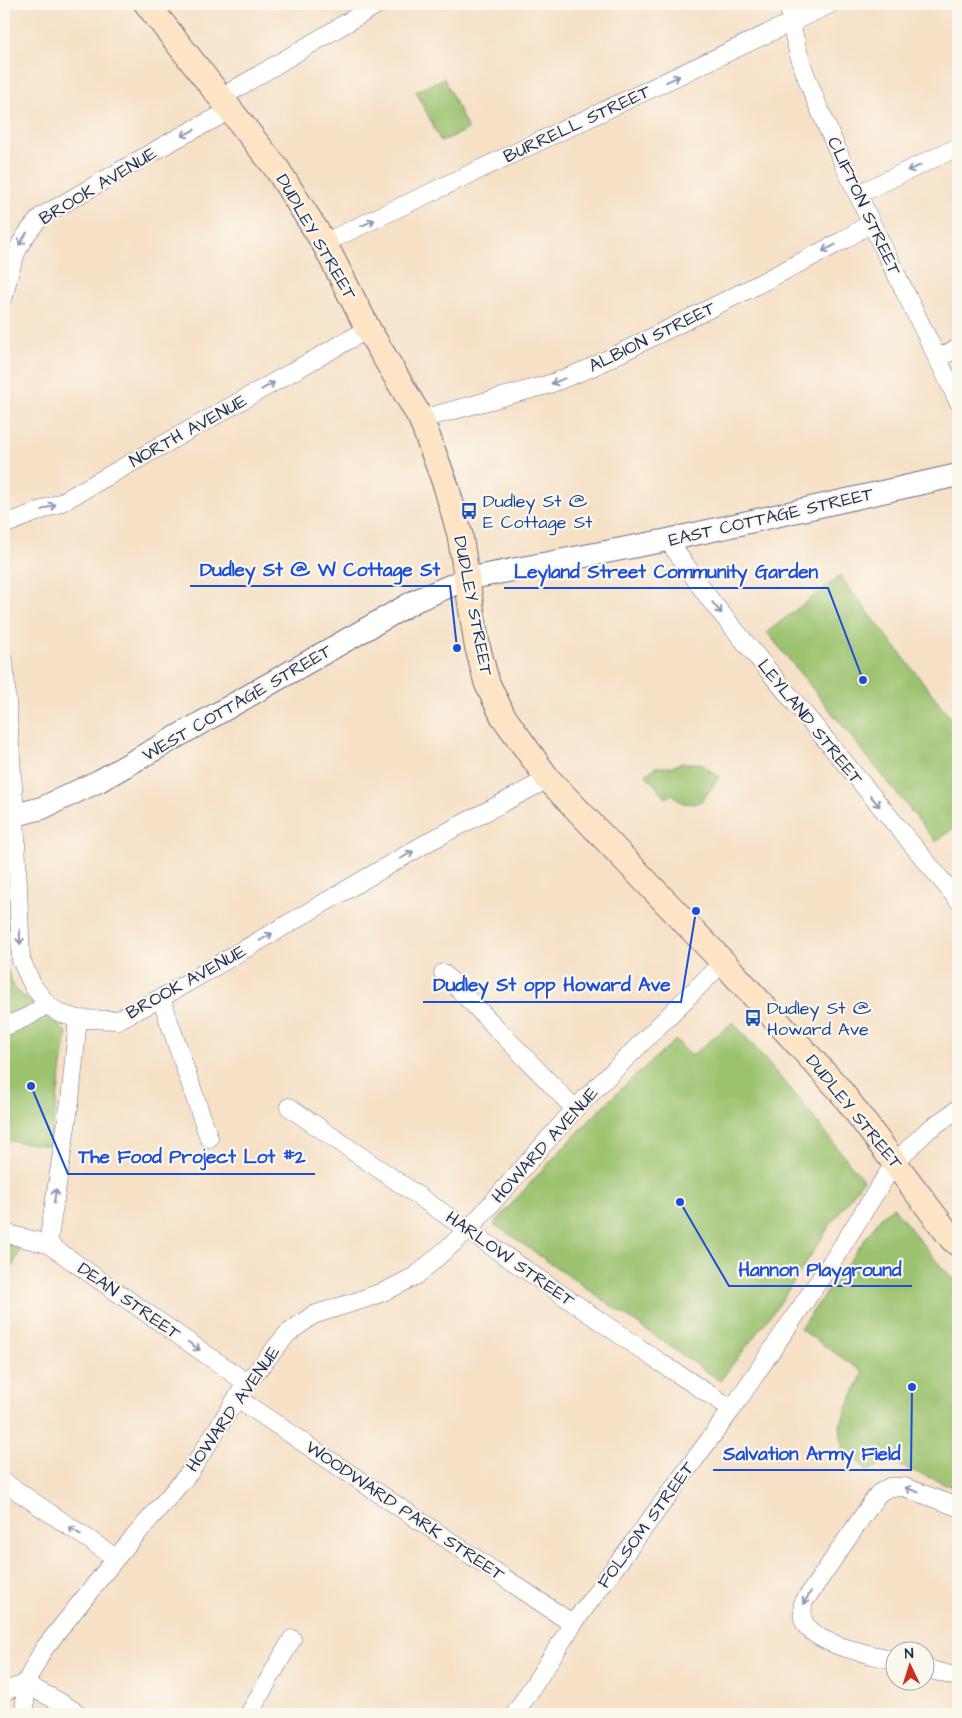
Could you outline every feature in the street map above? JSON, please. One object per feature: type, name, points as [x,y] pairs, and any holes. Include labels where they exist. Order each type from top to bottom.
[{"type":"main road","name":"DUDLEY STREET","points":[[148,4],[276,169],[324,244],[368,329],[421,419],[446,486],[460,535],[477,645],[487,683],[503,716],[548,779],[723,962],[839,1089],[958,1244]]},
{"type":"street","name":"BROOK AVENUE","points":[[4,296],[8,273],[18,245],[28,230],[42,216],[172,141],[378,4]]},
{"type":"street","name":"CLIFTON STREET","points":[[789,4],[791,23],[813,95],[871,223],[958,401]]},
{"type":"street","name":"BURRELL STREET","points":[[324,244],[830,4]]},
{"type":"street","points":[[858,194],[958,147]]},
{"type":"street","name":"ALBION STREET","points":[[421,419],[550,384],[588,369],[800,263],[871,223]]},
{"type":"street","name":"NORTH AVENUE","points":[[4,525],[62,502],[368,329]]},
{"type":"street","points":[[938,358],[958,348]]},
{"type":"street","name":"EAST COTTAGE STREET","points":[[466,579],[668,540],[958,475]]},
{"type":"street","name":"LEYLAND STREET","points":[[668,540],[717,608],[958,900]]},
{"type":"street","name":"WEST COTTAGE STREET","points":[[9,817],[42,808],[99,781],[415,601],[466,579]]},
{"type":"street","name":"BROOK AVENUE","points":[[4,661],[9,817],[21,960],[33,986],[47,1004],[59,1013],[78,1019],[118,1020],[161,998],[430,841],[548,779]]},
{"type":"street","name":"HOWARD AVENUE","points":[[25,1714],[25,1684],[43,1650],[116,1558],[190,1472],[236,1398],[286,1334],[313,1314],[388,1290],[417,1275],[468,1230],[576,1109],[723,962]]},
{"type":"street","points":[[443,974],[576,1109]]},
{"type":"street","points":[[161,998],[209,1138]]},
{"type":"street","points":[[4,1027],[29,1016],[47,1004]]},
{"type":"street","points":[[48,1244],[70,1101],[78,1019]]},
{"type":"street","name":"HARLOW STREET","points":[[289,1107],[661,1363],[732,1409]]},
{"type":"street","name":"FOLSOM STREET","points":[[515,1714],[573,1624],[732,1409],[837,1254],[895,1162],[928,1130],[958,1109]]},
{"type":"street","name":"DEAN STREET","points":[[4,1233],[48,1244],[247,1383]]},
{"type":"street","name":"WOODWARD PARK STREET","points":[[236,1398],[573,1624]]},
{"type":"street","points":[[4,1482],[116,1558]]},
{"type":"street","points":[[884,1657],[832,1644],[810,1632],[803,1619],[803,1603],[878,1494],[889,1487],[904,1488],[958,1507]]},
{"type":"street","points":[[249,1714],[292,1639]]},
{"type":"street","points":[[934,1671],[958,1677]]},
{"type":"street","points":[[4,1691],[25,1684],[79,1714]]},
{"type":"green space","points":[[444,78],[468,129],[441,142],[416,91]]},
{"type":"green space","points":[[840,576],[958,727],[958,825],[936,842],[767,632]]},
{"type":"green space","points":[[682,763],[700,763],[719,777],[703,800],[695,804],[682,803],[672,794],[666,798],[646,775],[655,767],[670,767]]},
{"type":"green space","points":[[4,960],[14,988],[67,1033],[50,1146],[4,1140]]},
{"type":"green space","points":[[733,1022],[798,1098],[863,1180],[831,1224],[780,1303],[720,1381],[494,1224],[581,1129],[651,1061],[676,1040],[691,1056]]},
{"type":"green space","points":[[893,1207],[943,1269],[958,1282],[958,1489],[888,1461],[868,1471],[842,1448],[840,1425],[863,1372],[800,1329],[881,1217]]},
{"type":"green space","points":[[4,1243],[23,1246],[4,1282]]},
{"type":"place","name":"Dudley St @ E Cottage St","points":[[469,511]]},
{"type":"place","name":"Dudley St @ W Cottage St","points":[[457,648]]},
{"type":"place","name":"Leyland Street Community Garden","points":[[863,680]]},
{"type":"place","name":"Dudley St opp Howard Ave","points":[[696,911]]},
{"type":"place","name":"Dudley St @ Howard Ave","points":[[753,1018]]},
{"type":"place","name":"The Food Project Lot #2","points":[[31,1086]]},
{"type":"place","name":"Hannon Playground","points":[[680,1202]]},
{"type":"place","name":"Salvation Army Field","points":[[912,1387]]}]
